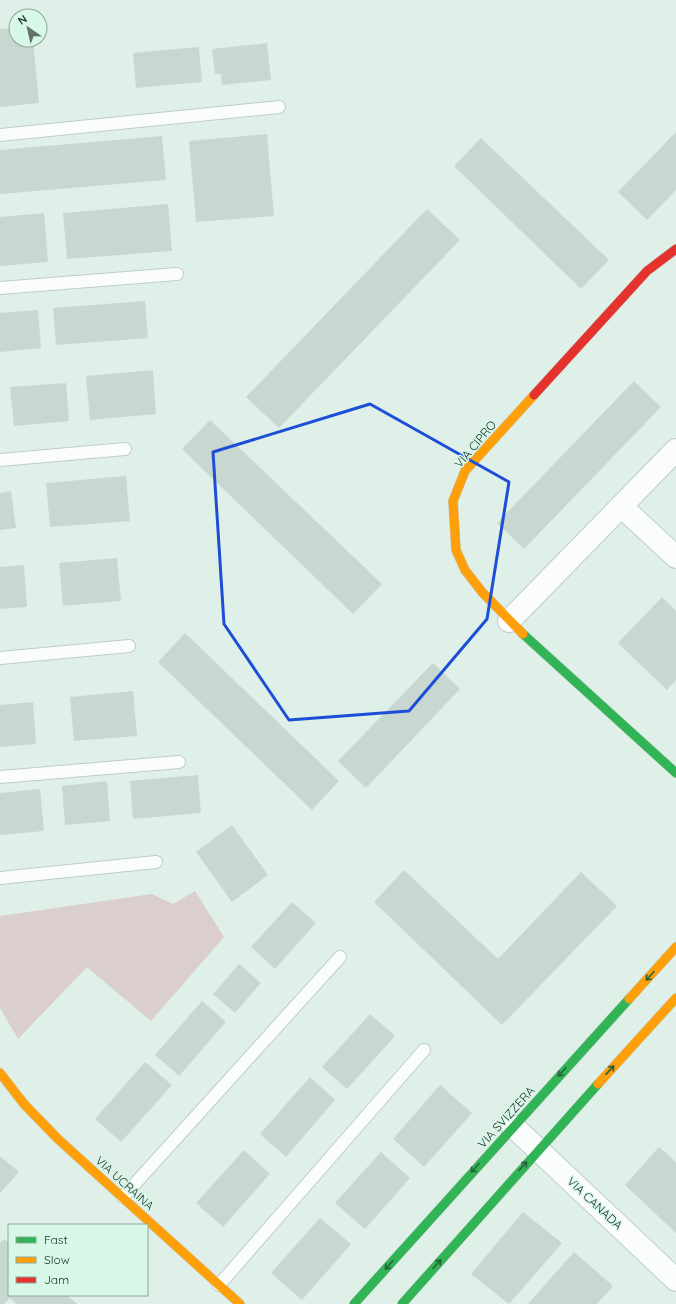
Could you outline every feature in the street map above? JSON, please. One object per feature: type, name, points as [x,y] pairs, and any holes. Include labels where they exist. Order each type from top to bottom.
[{"type":"street","name":"VIA CIPRO","points":[[676,249],[647,271],[465,471],[453,501],[456,550],[465,570],[482,592],[509,621],[676,773]]},
{"type":"street","points":[[509,621],[676,450]]},
{"type":"street","points":[[622,506],[676,557]]},
{"type":"street","name":"VIA SVIZZERA","points":[[354,1304],[676,947]]},
{"type":"street","points":[[402,1304],[538,1149],[676,998]]},
{"type":"street","name":"VIA UCRAINA","points":[[0,1073],[24,1104],[58,1139],[240,1304]]},
{"type":"street","name":"VIA CANADA","points":[[513,1126],[676,1280]]},
{"type":"lane","points":[[0,135],[279,107]]},
{"type":"lane","points":[[0,288],[177,274]]},
{"type":"lane","points":[[0,460],[125,449]]},
{"type":"lane","points":[[0,658],[129,646]]},
{"type":"lane","points":[[0,777],[179,762]]},
{"type":"lane","points":[[0,878],[156,862]]},
{"type":"lane","points":[[123,1197],[340,957]]},
{"type":"lane","points":[[219,1285],[424,1050]]},
{"type":"highlighted area","points":[[370,404],[509,482],[487,619],[409,711],[289,720],[224,624],[213,452]]},
{"type":"shaded area","points":[[195,891],[224,937],[151,1021],[87,967],[18,1039],[0,1008],[0,916],[152,894],[173,904]]},
{"type":"building","points":[[8,28],[8,48],[34,48],[39,103],[0,107],[0,29]]},
{"type":"building","points":[[267,43],[271,80],[222,85],[221,74],[215,74],[212,49]]},
{"type":"building","points":[[199,47],[202,82],[136,88],[133,53]]},
{"type":"building","points":[[676,132],[676,190],[647,220],[618,192]]},
{"type":"building","points":[[267,134],[274,216],[196,222],[189,141]]},
{"type":"building","points":[[162,136],[166,180],[0,194],[0,150]]},
{"type":"building","points":[[481,138],[609,260],[581,289],[454,166]]},
{"type":"building","points":[[168,204],[172,251],[67,259],[63,213]]},
{"type":"building","points":[[427,209],[460,240],[279,428],[246,397]]},
{"type":"building","points":[[44,213],[48,262],[0,266],[0,217]]},
{"type":"building","points":[[145,301],[148,338],[56,345],[53,308]]},
{"type":"building","points":[[38,310],[41,348],[0,352],[0,313]]},
{"type":"building","points":[[153,370],[156,414],[90,420],[86,376]]},
{"type":"building","points":[[634,381],[661,407],[524,549],[497,523]]},
{"type":"building","points":[[66,383],[69,421],[14,426],[10,387]]},
{"type":"building","points":[[210,420],[382,584],[353,614],[182,449]]},
{"type":"building","points":[[126,476],[130,521],[50,527],[46,483]]},
{"type":"building","points":[[11,491],[16,528],[0,530],[0,493]]},
{"type":"building","points":[[117,558],[121,601],[63,606],[59,563]]},
{"type":"building","points":[[24,565],[27,607],[0,609],[0,567]]},
{"type":"building","points":[[662,597],[676,611],[676,680],[667,690],[618,643]]},
{"type":"building","points":[[185,633],[339,781],[312,810],[158,662]]},
{"type":"building","points":[[433,663],[460,689],[366,788],[338,761]]},
{"type":"building","points":[[133,691],[137,736],[74,741],[70,697]]},
{"type":"building","points":[[33,702],[36,744],[0,747],[0,705]]},
{"type":"building","points":[[198,775],[201,813],[133,819],[130,781]]},
{"type":"building","points":[[107,781],[110,821],[65,825],[62,786]]},
{"type":"building","points":[[40,789],[44,831],[0,835],[0,793]]},
{"type":"building","points":[[232,825],[268,875],[232,902],[196,852]]},
{"type":"building","points":[[404,870],[498,959],[581,872],[617,906],[502,1025],[374,902]]},
{"type":"building","points":[[292,902],[316,923],[275,969],[251,947]]},
{"type":"building","points":[[239,964],[261,983],[235,1013],[213,994]]},
{"type":"building","points":[[202,1001],[226,1022],[179,1076],[155,1055]]},
{"type":"building","points":[[370,1014],[395,1036],[347,1089],[322,1067]]},
{"type":"building","points":[[145,1062],[172,1085],[121,1142],[95,1119]]},
{"type":"building","points":[[310,1077],[335,1100],[286,1157],[260,1134]]},
{"type":"building","points":[[440,1085],[472,1113],[424,1167],[393,1139]]},
{"type":"building","points":[[659,1147],[676,1162],[676,1233],[625,1185]]},
{"type":"building","points":[[244,1150],[270,1174],[223,1227],[196,1203]]},
{"type":"building","points":[[381,1152],[410,1178],[365,1229],[335,1203]]},
{"type":"building","points":[[0,1156],[19,1172],[0,1193]]},
{"type":"building","points":[[523,1212],[562,1243],[509,1304],[471,1274]]},
{"type":"building","points":[[320,1218],[351,1244],[302,1300],[271,1273]]},
{"type":"building","points":[[4,1239],[8,1242],[8,1296],[68,1296],[77,1304],[17,1304],[10,1298],[4,1304],[0,1304],[0,1243]]},
{"type":"building","points":[[574,1252],[613,1286],[597,1304],[528,1304]]},
{"type":"traffic: fast","points":[[523,634],[676,773]]},
{"type":"traffic: fast","points":[[354,1304],[629,999]]},
{"type":"traffic: fast","points":[[402,1304],[598,1084]]},
{"type":"traffic: slow","points":[[523,634],[482,592],[465,570],[456,550],[453,501],[465,471],[534,395]]},
{"type":"traffic: slow","points":[[629,999],[676,947]]},
{"type":"traffic: slow","points":[[598,1084],[676,998]]},
{"type":"traffic: slow","points":[[0,1073],[24,1104],[58,1139],[240,1304]]},
{"type":"traffic: jam","points":[[534,395],[647,271],[676,249]]}]
